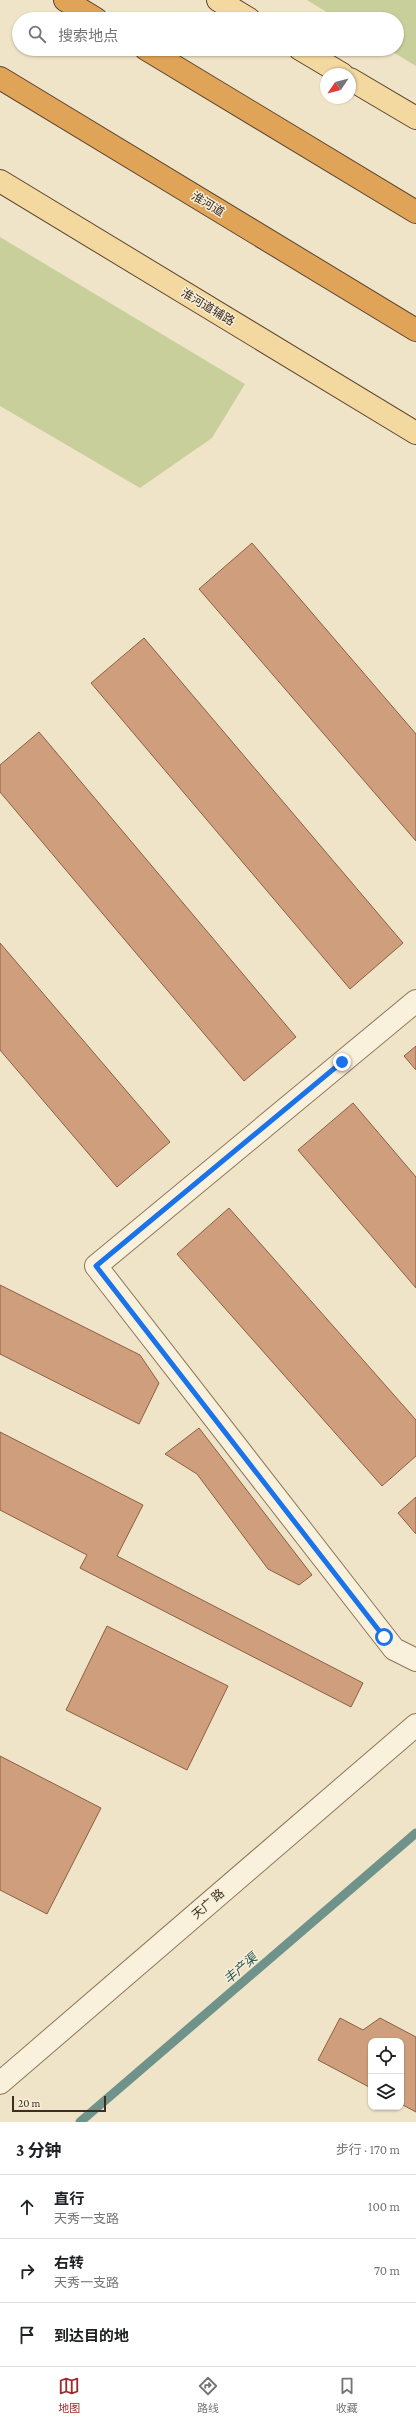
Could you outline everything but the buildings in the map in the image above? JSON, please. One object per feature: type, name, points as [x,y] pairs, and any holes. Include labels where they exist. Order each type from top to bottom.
[{"type":"highway","points":[[65,0],[85,12]]},
{"type":"highway","points":[[158,56],[416,212]]},
{"type":"highway","name":"淮河道","points":[[0,78],[416,330]]},
{"type":"main road","points":[[218,0],[238,12]]},
{"type":"main road","points":[[312,56],[332,68]]},
{"type":"main road","points":[[356,83],[416,118]]},
{"type":"main road","name":"淮河道辅路","points":[[0,181],[416,433]]},
{"type":"street","points":[[416,1001],[96,1266],[394,1649],[416,1660]]},
{"type":"street","name":"天广 路","points":[[0,2083],[416,1724]]},
{"type":"green space","points":[[307,0],[416,0],[416,66],[400,56],[404,56],[404,12],[327,12]]},
{"type":"green space","points":[[0,237],[245,384],[212,438],[140,488],[0,406]]},
{"type":"waterway","name":"丰产渠","points":[[80,2122],[416,1833]]},
{"type":"route","points":[[342,1062],[96,1266],[384,1637]]}]
